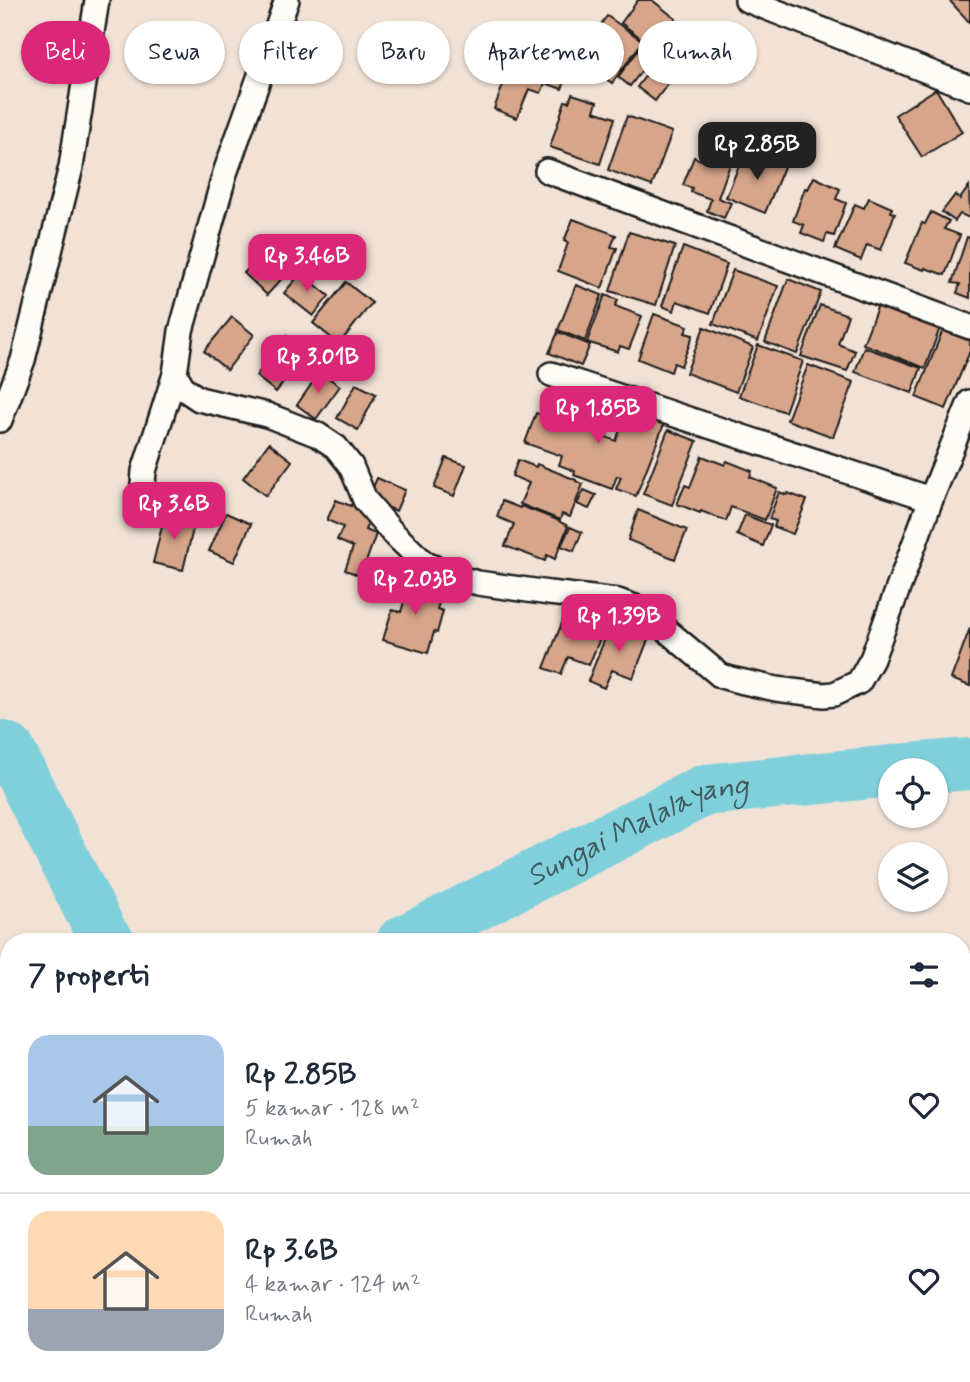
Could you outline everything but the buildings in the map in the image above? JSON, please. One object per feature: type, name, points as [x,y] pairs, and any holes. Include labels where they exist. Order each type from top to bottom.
[{"type":"street","points":[[0,420],[23,360],[71,167],[97,0]]},
{"type":"street","points":[[141,511],[144,471],[175,374],[181,331],[225,173],[287,0]]},
{"type":"street","points":[[747,0],[970,88]]},
{"type":"street","points":[[548,171],[970,327]]},
{"type":"street","points":[[175,374],[184,389],[199,399],[267,415],[318,435],[336,447],[351,466],[365,500],[392,531],[428,565],[478,583],[618,601],[648,614],[722,676],[776,689],[824,695],[834,694],[859,682],[872,660],[970,402]]},
{"type":"street","points":[[551,374],[931,499]]},
{"type":"waterway","name":"Sungai Malalayang","points":[[0,746],[9,750],[101,933]]},
{"type":"waterway","name":"Sungai Malalayang","points":[[948,766],[970,764]]},
{"type":"waterway","name":"Sungai Malalayang","points":[[420,933],[705,790],[878,772]]}]
